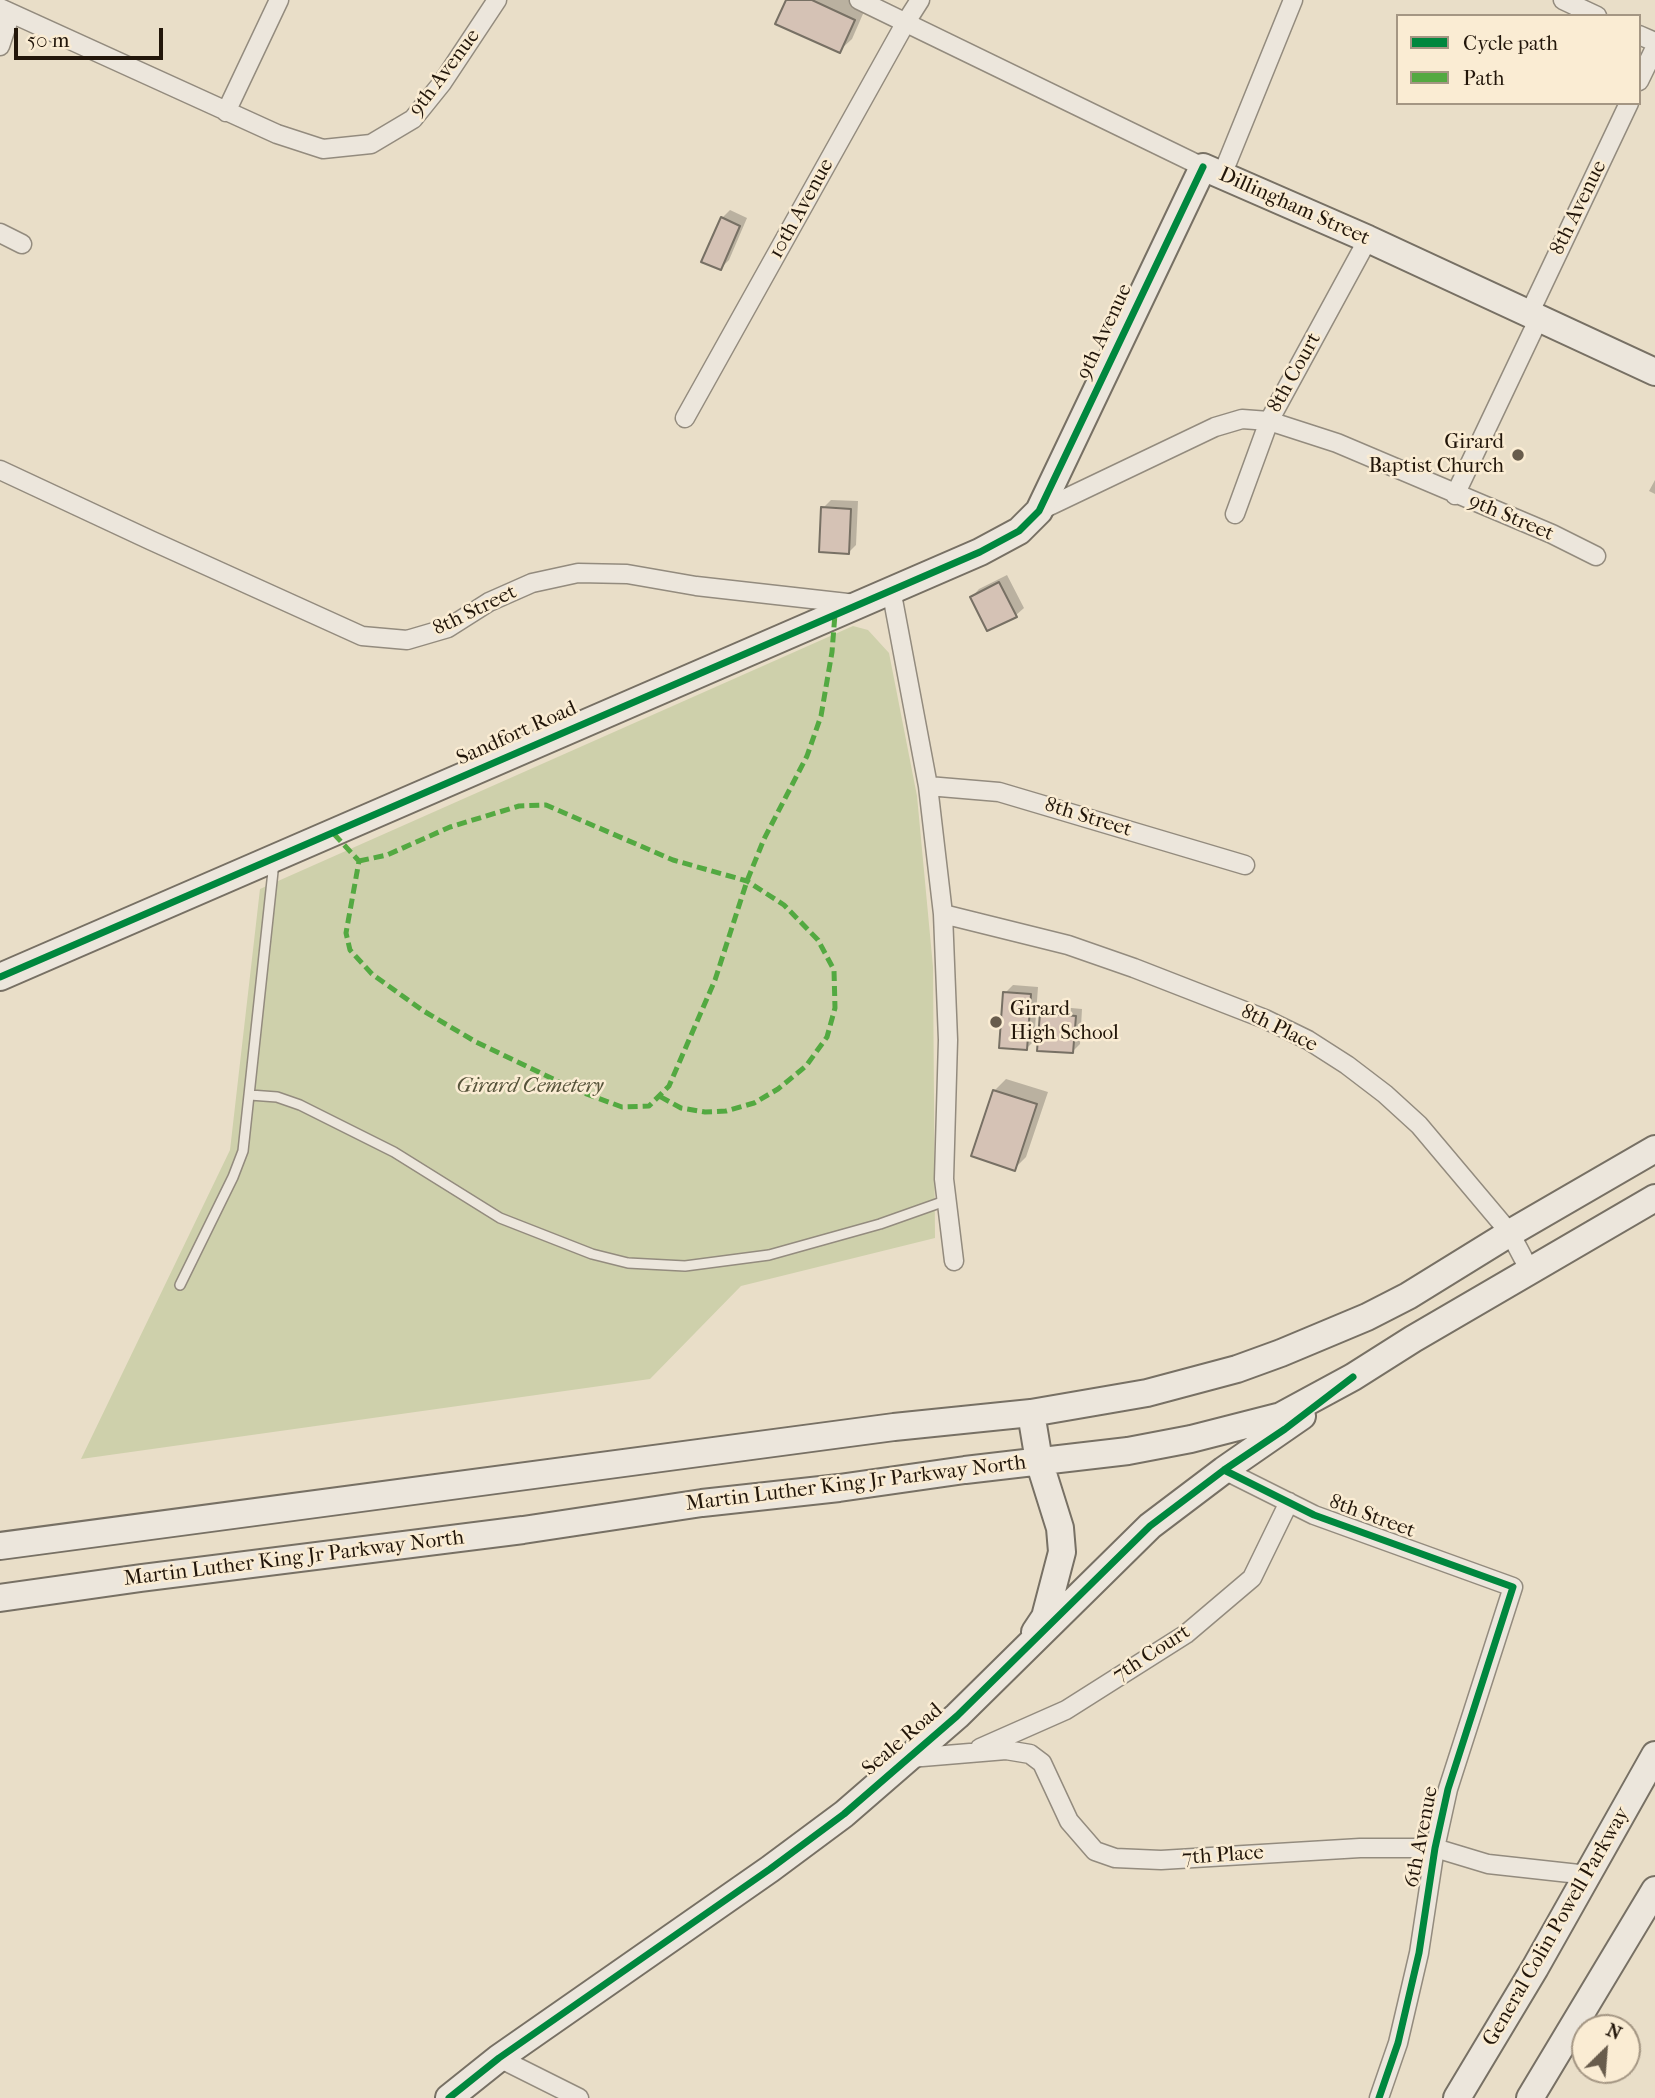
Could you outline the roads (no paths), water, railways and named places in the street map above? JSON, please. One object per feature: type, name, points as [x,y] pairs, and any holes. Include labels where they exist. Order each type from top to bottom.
[{"type":"main road","name":"Dillingham Street","points":[[1212,171],[1368,239],[1655,372]]},
{"type":"main road","name":"9th Avenue","points":[[1039,511],[1212,171]]},
{"type":"main road","name":"Sandfort Road","points":[[0,977],[980,552],[1019,531],[1039,511]]},
{"type":"main road","points":[[0,1546],[894,1427],[1031,1413],[1147,1393],[1226,1372],[1281,1353],[1408,1296],[1655,1149]]},
{"type":"main road","name":"Martin Luther King Jr Parkway North","points":[[0,1598],[523,1530],[702,1503],[1128,1451],[1191,1439],[1281,1416],[1353,1377],[1655,1198]]},
{"type":"main road","name":"Seale Road","points":[[449,2098],[499,2058],[770,1869],[844,1814],[910,1758],[1019,1656],[1150,1526],[1353,1377]]},
{"type":"main road","name":"Seale Road","points":[[1019,1656],[1045,1617],[1062,1552],[1060,1528],[1039,1461],[1031,1413]]},
{"type":"main road","name":"General Colin Powell Parkway","points":[[1457,2098],[1655,1755]]},
{"type":"main road","points":[[1530,2098],[1655,1890]]},
{"type":"street","points":[[0,46],[6,10],[226,111],[279,0]]},
{"type":"street","name":"9th Avenue","points":[[226,111],[277,134],[323,149],[371,144],[413,119],[442,83],[497,0]]},
{"type":"street","name":"Dillingham Street","points":[[859,0],[1212,171]]},
{"type":"street","name":"10th Avenue","points":[[685,418],[920,0]]},
{"type":"street","name":"9th Avenue","points":[[1212,171],[1293,0]]},
{"type":"street","points":[[1563,0],[1593,14]]},
{"type":"street","points":[[1641,77],[1655,48]]},
{"type":"street","name":"8th Avenue","points":[[1455,495],[1628,105]]},
{"type":"street","points":[[0,233],[22,244]]},
{"type":"street","name":"8th Court","points":[[1234,514],[1269,421],[1368,239]]},
{"type":"street","points":[[1039,511],[1116,477],[1215,427],[1242,419],[1269,421]]},
{"type":"street","name":"9th Street","points":[[1269,421],[1337,443],[1552,534],[1596,556]]},
{"type":"street","name":"8th Street","points":[[0,470],[362,636],[407,640],[448,628],[488,602],[532,583],[578,573],[627,574],[696,586],[856,604]]},
{"type":"street","points":[[891,589],[928,786],[943,914],[948,1040],[945,1076],[945,1201],[954,1261]]},
{"type":"street","name":"8th Street","points":[[928,786],[999,792],[1245,865]]},
{"type":"street","name":"8th Place","points":[[943,914],[1068,945],[1112,960],[1200,992],[1308,1040],[1385,1094],[1419,1125],[1510,1233],[1530,1271]]},
{"type":"street","name":"8th Street","points":[[1224,1470],[1314,1515],[1513,1587]]},
{"type":"street","name":"7th Court","points":[[967,1753],[1066,1710],[1186,1634],[1252,1578],[1289,1502]]},
{"type":"street","name":"6th Avenue","points":[[1379,2098],[1398,2043],[1419,1953],[1435,1848],[1448,1789],[1513,1587]]},
{"type":"street","name":"7th Place","points":[[910,1758],[1006,1750],[1030,1755],[1042,1763],[1069,1821],[1095,1851],[1115,1858],[1161,1860],[1347,1849],[1435,1848],[1488,1864],[1588,1875]]},
{"type":"street","points":[[499,2058],[579,2098]]},
{"type":"lane","points":[[180,1285],[243,1151],[274,859]]},
{"type":"lane","points":[[250,1095],[277,1097],[300,1105],[394,1152],[500,1218],[592,1254],[628,1263],[685,1266],[769,1255],[880,1224],[945,1201]]},
{"type":"place","name":"Girard Baptist Church","points":[[1518,455]]},
{"type":"place","name":"Girard High School","points":[[996,1022]]},
{"type":"park label","name":"Girard Cemetery","points":[[530,1087]]}]
